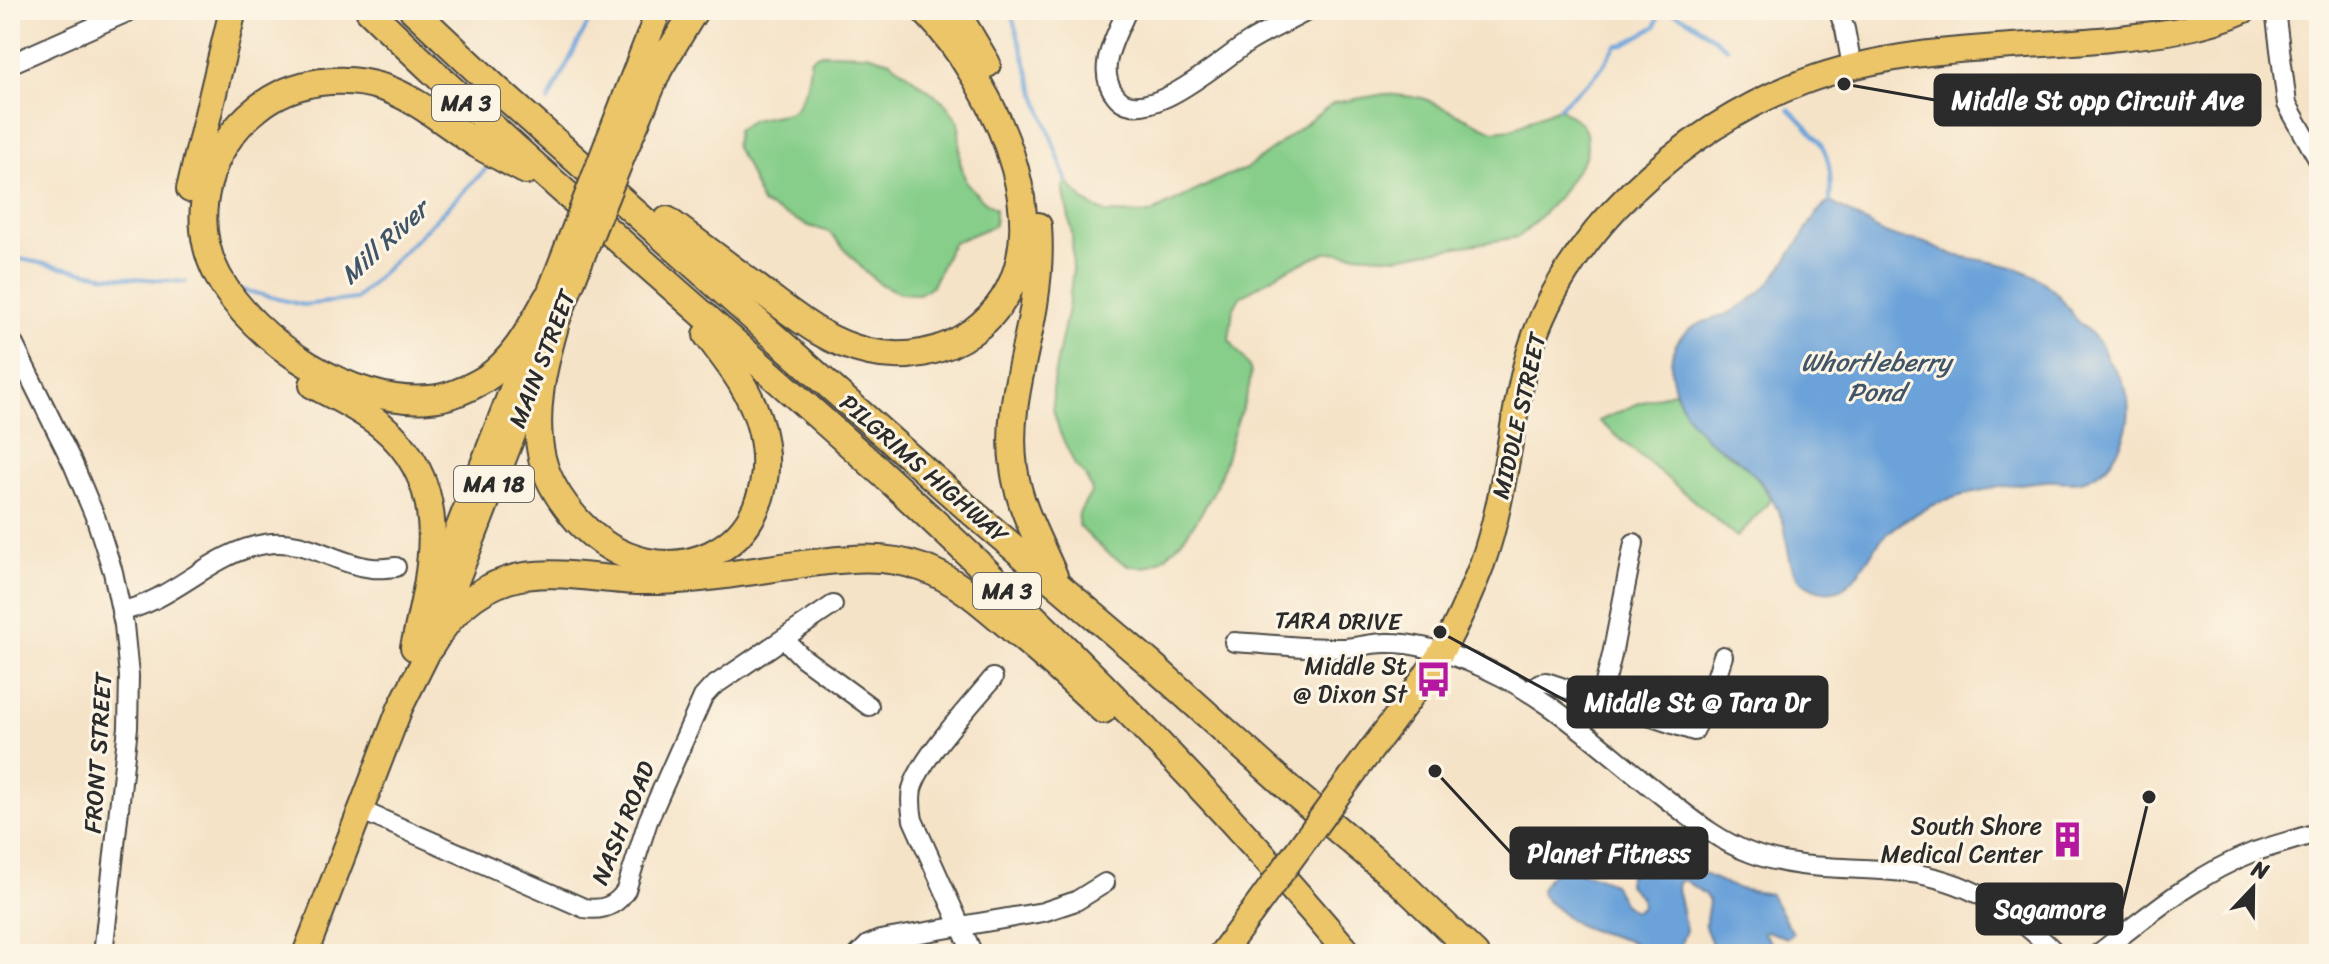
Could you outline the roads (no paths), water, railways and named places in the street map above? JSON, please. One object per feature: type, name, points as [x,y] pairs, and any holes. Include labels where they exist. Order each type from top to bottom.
[{"type":"highway","points":[[233,10],[189,199],[188,221],[194,260],[214,299],[244,335],[286,369],[377,422],[411,459],[428,496],[433,534],[422,646]]},
{"type":"highway","name":"PILGRIMS HIGHWAY","points":[[369,10],[437,76],[865,458],[993,577],[1117,700],[1349,954]]},
{"type":"highway","name":"PILGRIMS HIGHWAY","points":[[413,10],[500,92],[833,389],[1401,883],[1475,954]]},
{"type":"highway","points":[[660,67],[695,10]]},
{"type":"highway","points":[[500,92],[573,150],[822,334],[843,345],[879,354],[934,351],[970,333],[993,313],[1005,297],[1019,261],[1023,223],[1015,171],[992,105],[961,54],[924,10]]},
{"type":"highway","points":[[955,10],[1007,101],[1025,149],[1034,185],[1039,235],[1037,285],[1013,405],[1012,448],[1022,503],[1057,583]]},
{"type":"highway","points":[[547,298],[507,360],[486,378],[467,388],[439,398],[420,400],[365,390],[332,377],[291,353],[264,332],[235,301],[218,276],[208,251],[203,216],[206,189],[214,164],[228,138],[259,107],[295,87],[341,81],[375,85],[396,93],[478,145],[567,194]]},
{"type":"highway","points":[[555,326],[539,400],[538,428],[545,468],[561,500],[582,525],[600,540],[637,559],[687,563],[706,558],[723,548],[751,518],[762,491],[764,450],[758,419],[750,398],[724,357],[673,294],[638,257]]},
{"type":"highway","points":[[422,646],[471,598],[520,577],[548,575],[659,581],[860,558],[904,562],[945,578],[984,605],[1259,852]]},
{"type":"main road","name":"MAIN STREET","points":[[422,646],[555,326],[575,251],[615,148],[659,10]]},
{"type":"main road","name":"MAIN STREET","points":[[615,148],[660,67],[685,10]]},
{"type":"main road","name":"MIDDLE STREET","points":[[1221,954],[1441,652],[1473,586],[1491,537],[1533,341],[1554,294],[1575,258],[1627,198],[1662,166],[1730,117],[1782,90],[1852,66],[1948,51],[2069,43],[2180,30],[2223,20],[2245,10]]},
{"type":"main road","name":"MAIN STREET","points":[[305,954],[400,708],[547,298],[575,251]]},
{"type":"street","points":[[10,64],[132,10]]},
{"type":"street","points":[[1127,10],[1106,61],[1105,76],[1118,100],[1131,105],[1148,105],[1164,98],[1193,82],[1248,42],[1309,10]]},
{"type":"street","points":[[2275,10],[2287,104],[2319,161]]},
{"type":"street","points":[[1840,11],[1852,66]]},
{"type":"street","name":"FRONT STREET","points":[[10,337],[86,492],[106,546],[121,611],[129,668],[129,709],[103,954]]},
{"type":"street","points":[[1601,699],[1634,543]]},
{"type":"street","points":[[121,611],[147,604],[237,551],[264,544],[295,544],[317,549],[362,567],[396,567]]},
{"type":"street","name":"NASH ROAD","points":[[360,810],[578,905],[592,909],[605,908],[617,902],[626,890],[652,812],[703,697],[712,687],[833,605]]},
{"type":"street","points":[[784,639],[802,657],[869,706]]},
{"type":"street","name":"TARA DRIVE","points":[[1234,642],[1340,649],[1385,643],[1404,644],[1468,661],[1528,691],[1694,821],[1729,844],[1791,864],[1916,874],[1961,886],[2008,910],[2057,954]]},
{"type":"street","points":[[1528,691],[1546,682],[1694,731],[1707,706],[1723,656]]},
{"type":"street","points":[[973,954],[913,820],[910,799],[918,774],[993,678]]},
{"type":"street","points":[[2098,954],[2152,912],[2219,869],[2252,853],[2319,832]]},
{"type":"street","points":[[859,954],[868,945],[880,940],[1054,909],[1076,901],[1105,883]]},
{"type":"water","name":"Whortleberry Pond","points":[[1830,202],[1890,235],[1922,242],[1951,254],[2018,269],[2041,280],[2100,343],[2124,384],[2129,407],[2120,445],[2106,467],[2096,474],[2080,481],[2045,481],[1990,489],[1936,504],[1894,528],[1882,539],[1855,577],[1838,590],[1828,591],[1815,589],[1799,579],[1791,564],[1783,521],[1763,485],[1741,462],[1708,440],[1688,416],[1675,388],[1672,359],[1676,346],[1689,330],[1734,311],[1765,288],[1817,213]]},
{"type":"water","points":[[1669,854],[1739,889],[1770,894],[1793,933],[1787,938],[1763,932],[1779,954],[1707,954],[1712,944],[1705,927],[1709,901],[1684,880],[1678,882],[1677,888],[1686,930],[1677,954],[1653,954],[1629,941],[1576,924],[1542,895],[1541,889],[1558,869],[1590,874],[1613,883],[1624,904],[1636,911],[1642,906],[1641,898],[1628,885],[1628,877],[1639,871],[1661,867]]},
{"type":"waterway","name":"Mill River","points":[[548,101],[595,10]]},
{"type":"waterway","points":[[1010,10],[1067,182]]},
{"type":"waterway","points":[[1559,108],[1593,78],[1616,45],[1625,44],[1656,26],[1664,13],[1680,16],[1727,48]]},
{"type":"waterway","points":[[1789,109],[1810,130],[1823,149],[1830,171],[1830,202]]},
{"type":"waterway","name":"Mill River","points":[[243,290],[303,305],[356,299],[486,169]]},
{"type":"waterway","name":"Mill River","points":[[10,257],[107,276],[186,282]]},
{"type":"place","name":"Middle St opp Circuit Ave","points":[[1844,84]]},
{"type":"place","name":"Middle St @ Tara Dr","points":[[1440,632]]},
{"type":"place","name":"Middle St @ Dixon St","points":[[1433,680]]},
{"type":"place","name":"Planet Fitness","points":[[1435,771]]},
{"type":"place","name":"Sagamore","points":[[2149,797]]},
{"type":"place","name":"South Shore Medical Center","points":[[2068,840]]}]
